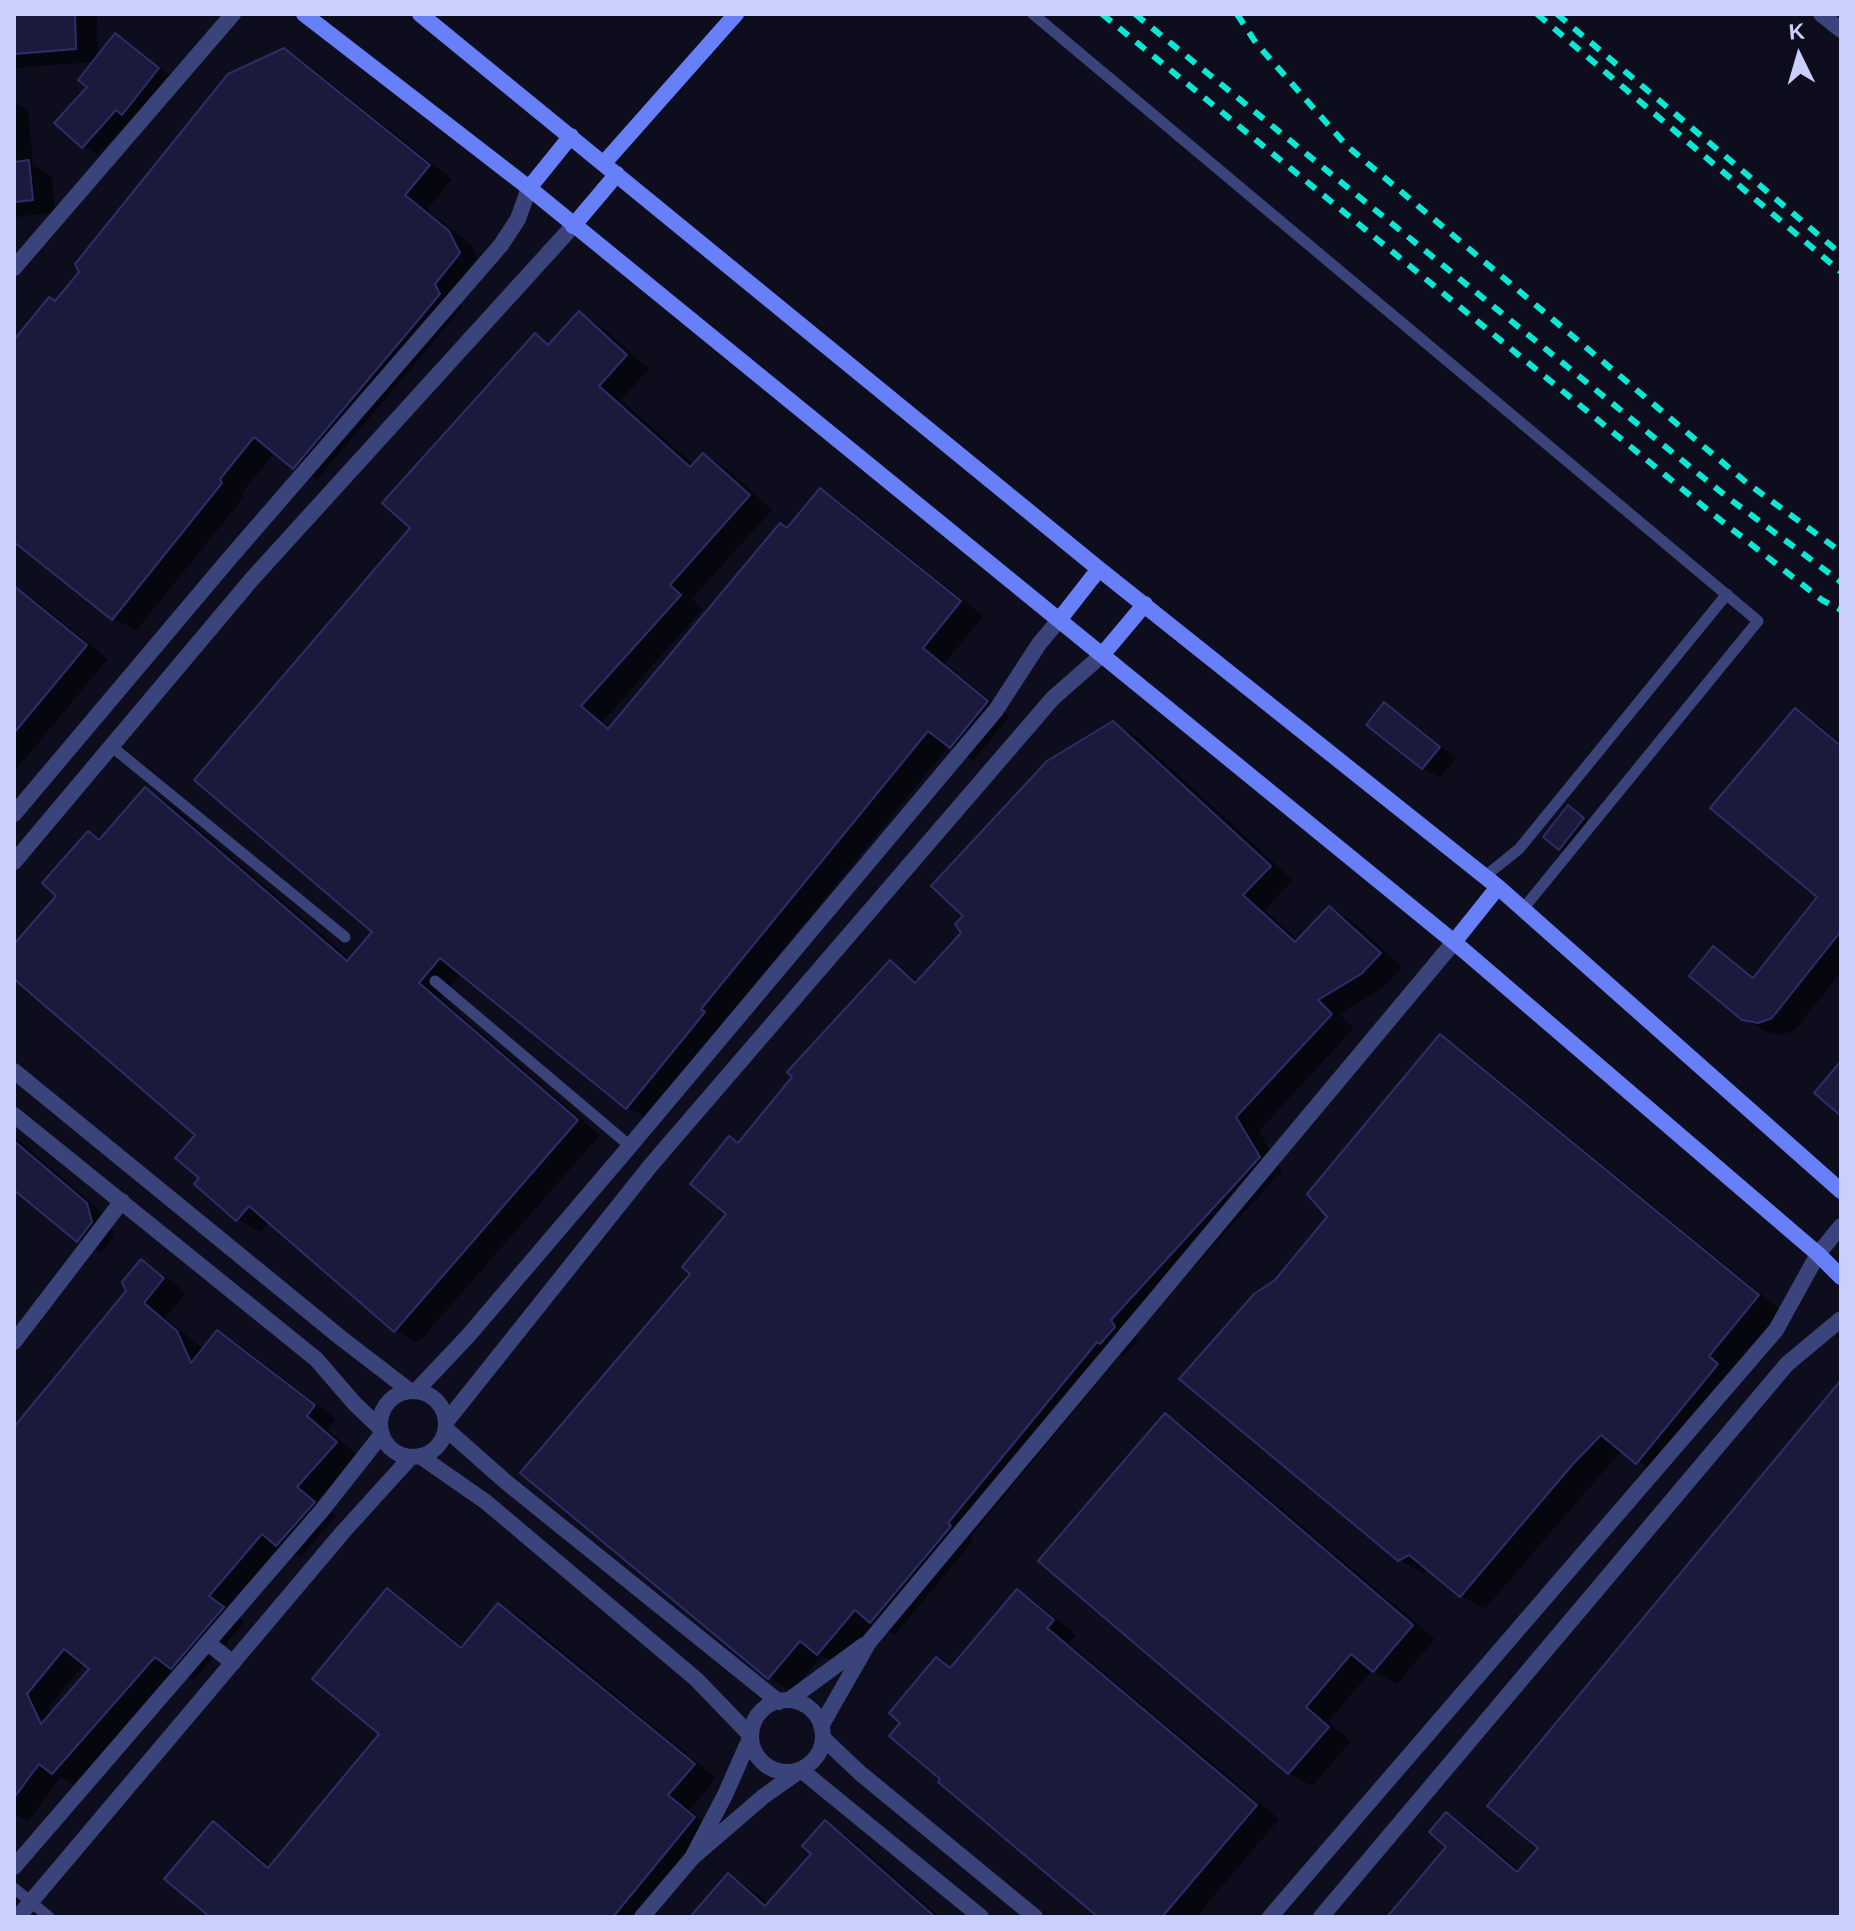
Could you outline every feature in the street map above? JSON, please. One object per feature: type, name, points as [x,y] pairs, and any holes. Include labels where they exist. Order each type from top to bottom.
[{"type":"street","points":[[14,268],[233,14]]},
{"type":"street","points":[[304,14],[529,188],[1454,942],[1841,1277]]},
{"type":"street","points":[[420,14],[1099,569],[1498,887],[1841,1191]]},
{"type":"street","points":[[14,862],[252,579],[573,226],[610,168],[736,14]]},
{"type":"street","points":[[1821,14],[1841,30]]},
{"type":"street","points":[[14,814],[229,559],[501,245],[518,219],[529,188],[571,136]]},
{"type":"street","points":[[229,559],[252,579]]},
{"type":"street","points":[[14,1867],[323,1509],[381,1431],[381,1418],[391,1400],[413,1391],[468,1336],[996,710],[1039,644],[1099,569]]},
{"type":"street","points":[[18,1917],[343,1532],[415,1456],[437,1446],[446,1426],[651,1165],[1053,698],[1102,655],[1145,604]]},
{"type":"street","points":[[128,679],[153,698]]},
{"type":"street","points":[[642,1917],[692,1858],[764,1796],[815,1758],[821,1748],[822,1732],[869,1642],[1498,887]]},
{"type":"street","points":[[14,1071],[329,1328],[413,1391],[433,1398],[445,1413],[446,1426],[506,1482],[784,1701],[808,1707],[822,1732],[860,1773],[1035,1917]]},
{"type":"street","points":[[14,1115],[316,1359],[381,1431],[390,1448],[415,1456],[486,1502],[673,1659],[751,1736],[755,1754],[763,1764],[775,1770],[801,1770],[981,1917]]},
{"type":"street","points":[[630,1146],[651,1165]]},
{"type":"street","points":[[14,1342],[122,1201]]},
{"type":"street","points":[[1270,1917],[1776,1330],[1818,1254],[1841,1226]]},
{"type":"street","points":[[1321,1917],[1787,1364],[1841,1319]]},
{"type":"street","points":[[692,1858],[725,1795],[762,1709],[784,1701],[869,1642]]},
{"type":"street","points":[[208,1643],[233,1663]]},
{"type":"lane","points":[[1033,14],[1758,621],[1523,909]]},
{"type":"lane","points":[[1484,877],[1519,849],[1727,594]]},
{"type":"lane","points":[[111,746],[345,937]]},
{"type":"lane","points":[[435,981],[630,1146]]},
{"type":"lane","points":[[14,1888],[49,1917]]},
{"type":"building","points":[[14,14],[75,14],[76,49],[14,54]]},
{"type":"building","points":[[115,33],[159,68],[122,115],[116,110],[82,148],[54,123],[87,87],[78,80]]},
{"type":"building","points":[[284,48],[430,165],[405,195],[449,231],[460,253],[435,284],[440,294],[293,469],[254,437],[220,479],[222,483],[112,620],[14,542],[14,340],[49,297],[55,301],[79,272],[75,264],[228,74]]},
{"type":"building","points":[[29,160],[33,200],[14,202],[14,162]]},
{"type":"building","points":[[579,311],[627,355],[599,386],[690,467],[703,453],[750,495],[670,585],[681,595],[581,706],[608,729],[780,523],[787,528],[820,488],[961,601],[923,648],[988,701],[950,748],[928,731],[701,1009],[705,1012],[626,1109],[440,958],[419,983],[578,1120],[394,1332],[249,1206],[236,1221],[194,1184],[199,1178],[175,1158],[195,1135],[14,979],[14,944],[56,896],[42,883],[88,831],[99,840],[145,787],[347,961],[372,932],[194,780],[410,528],[382,503],[535,333],[548,345]]},
{"type":"building","points":[[14,586],[87,645],[14,733]]},
{"type":"building","points":[[1384,702],[1440,747],[1422,769],[1366,725]]},
{"type":"building","points":[[1795,708],[1841,746],[1841,931],[1772,1018],[1758,1023],[1742,1020],[1689,976],[1713,946],[1753,978],[1817,897],[1710,808]]},
{"type":"building","points":[[1113,721],[1271,866],[1243,895],[1295,942],[1329,906],[1381,953],[1361,974],[1318,1000],[1332,1014],[1236,1117],[1260,1157],[1111,1320],[1115,1327],[1100,1344],[1097,1342],[870,1623],[855,1610],[817,1655],[800,1641],[768,1679],[520,1473],[690,1274],[682,1267],[726,1214],[690,1184],[729,1136],[738,1143],[792,1077],[787,1072],[890,960],[915,983],[961,933],[955,924],[963,916],[931,886],[1047,761]]},
{"type":"building","points":[[1568,805],[1584,818],[1559,850],[1543,837]]},
{"type":"building","points":[[1440,1034],[1759,1295],[1709,1356],[1718,1364],[1636,1464],[1601,1435],[1460,1597],[1409,1555],[1398,1561],[1179,1379],[1254,1294],[1275,1280],[1327,1217],[1307,1194]]},
{"type":"building","points":[[1841,1061],[1841,1116],[1814,1093]]},
{"type":"building","points":[[14,1141],[87,1203],[92,1222],[77,1242],[14,1190]]},
{"type":"building","points":[[141,1259],[164,1278],[144,1303],[177,1331],[191,1363],[217,1330],[315,1405],[307,1416],[337,1442],[297,1487],[315,1502],[276,1546],[262,1534],[209,1596],[224,1607],[171,1669],[155,1657],[52,1774],[39,1764],[14,1798],[14,1427],[126,1291],[122,1282]],"holes":[[[64,1649],[89,1669],[41,1724],[27,1694]]]},
{"type":"building","points":[[1841,1380],[1841,1917],[1387,1917],[1446,1847],[1429,1832],[1446,1812],[1517,1872],[1538,1848],[1487,1806]]},
{"type":"building","points":[[1165,1413],[1413,1625],[1373,1672],[1351,1654],[1306,1707],[1329,1727],[1288,1774],[1038,1561]]},
{"type":"building","points":[[387,1588],[461,1648],[498,1603],[695,1764],[668,1795],[695,1817],[613,1917],[210,1917],[164,1879],[213,1821],[268,1868],[379,1734],[312,1679]]},
{"type":"building","points":[[1017,1589],[1054,1620],[1047,1628],[1257,1805],[1162,1917],[1098,1917],[938,1782],[940,1779],[889,1736],[900,1723],[889,1713],[936,1657],[950,1668]]},
{"type":"building","points":[[825,1820],[935,1917],[690,1917],[728,1873],[765,1906],[811,1854],[802,1846]]},
{"type":"railway","points":[[1102,14],[1714,515],[1822,600],[1841,610]]},
{"type":"railway","points":[[1135,14],[1727,497],[1841,582]]},
{"type":"railway","points":[[1237,14],[1256,43],[1347,146],[1747,483],[1841,552]]},
{"type":"railway","points":[[1537,14],[1841,272]]},
{"type":"railway","points":[[1557,14],[1841,254]]}]
